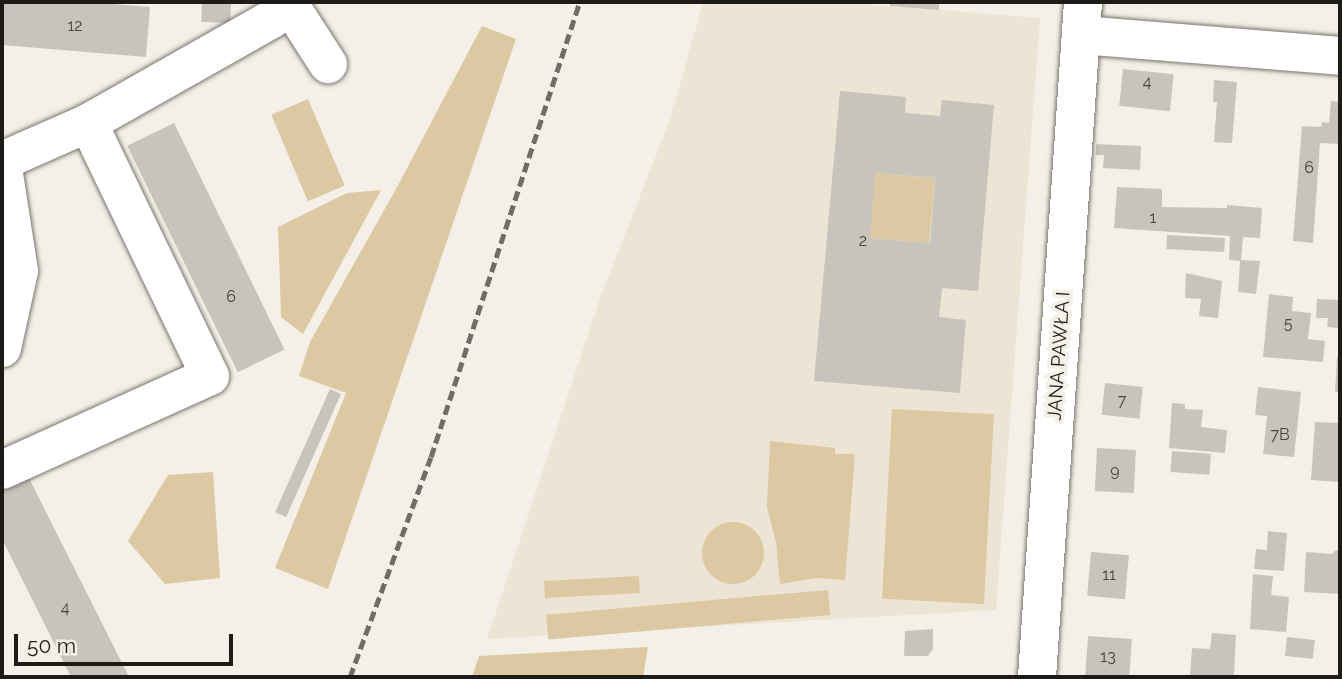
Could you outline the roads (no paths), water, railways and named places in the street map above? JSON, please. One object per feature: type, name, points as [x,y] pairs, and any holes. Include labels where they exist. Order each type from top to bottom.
[{"type":"street","points":[[2,348],[17,291],[19,271],[8,246],[2,161],[88,123],[272,19],[288,2],[328,64]]},
{"type":"street","points":[[1082,19],[1340,56]]},
{"type":"street","name":"JANA PAWŁA I","points":[[1037,677],[1082,19]]},
{"type":"street","points":[[2,470],[209,376],[88,123]]},
{"type":"railway","points":[[350,677],[431,457],[580,2]]}]
